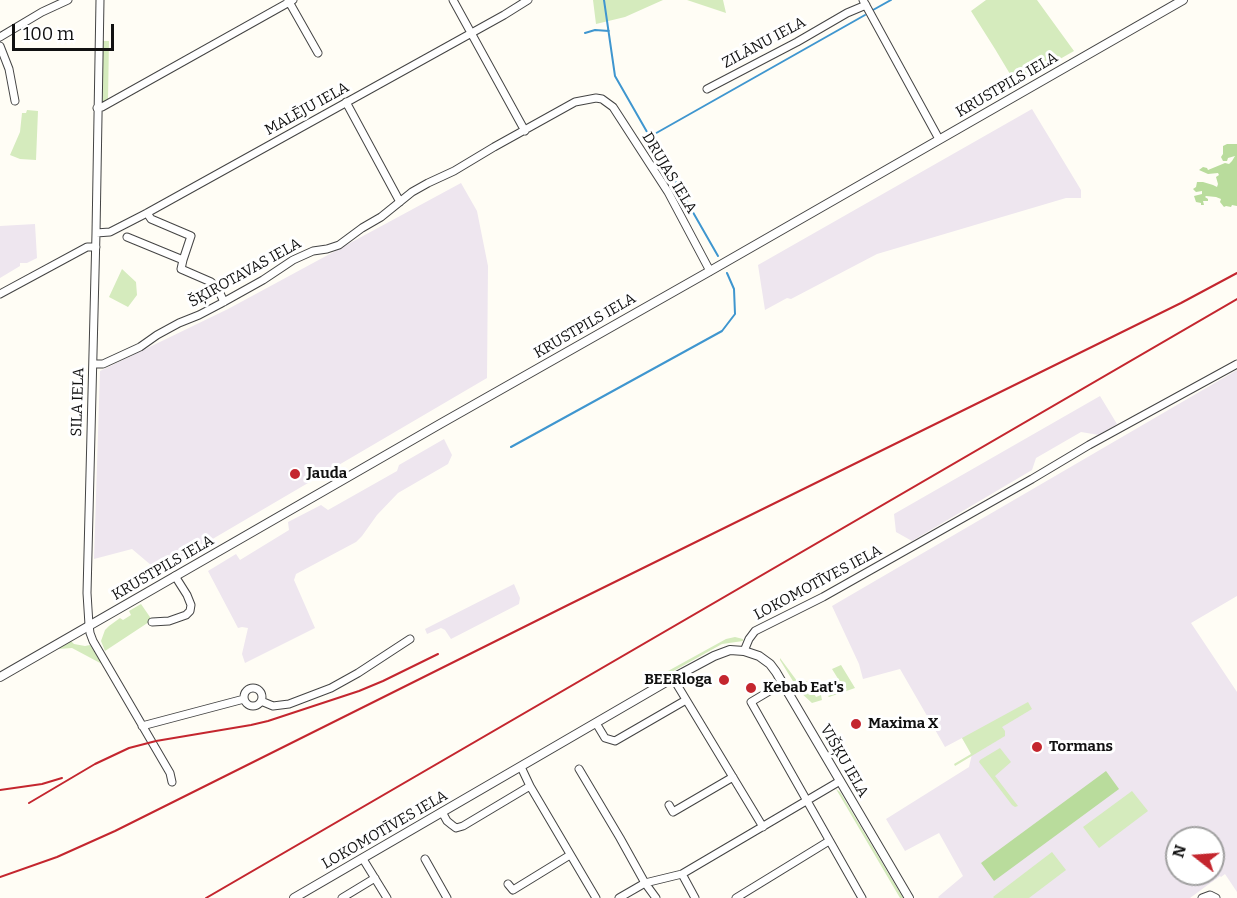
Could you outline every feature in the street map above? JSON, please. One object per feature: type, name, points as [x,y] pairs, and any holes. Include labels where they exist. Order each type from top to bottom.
[{"type":"street","points":[[0,37],[42,12],[68,0]]},
{"type":"street","points":[[453,0],[525,131]]},
{"type":"street","name":"MALĒJU IELA","points":[[96,233],[110,232],[147,213],[528,0]]},
{"type":"street","name":"KRUSTPILS IELA","points":[[0,677],[440,423],[493,395],[1183,0]]},
{"type":"street","points":[[98,108],[290,1],[318,53]]},
{"type":"street","name":"SILA IELA","points":[[98,2],[96,247],[87,593],[89,625],[93,641],[170,774],[172,782]]},
{"type":"street","points":[[865,3],[939,139]]},
{"type":"street","name":"ZILĀNU IELA","points":[[707,89],[865,3]]},
{"type":"street","points":[[0,46],[9,69],[15,101]]},
{"type":"street","name":"ŠĶIROTAVAS IELA","points":[[93,364],[103,364],[140,346],[157,334],[224,302],[313,251],[339,245],[381,217],[412,192],[454,171],[575,102],[596,98]]},
{"type":"street","name":"DRUJAS IELA","points":[[596,98],[602,99],[613,108],[668,192],[710,271]]},
{"type":"street","points":[[346,102],[400,202]]},
{"type":"street","points":[[147,213],[151,219],[191,236],[182,269],[211,282],[218,289],[224,302]]},
{"type":"street","points":[[127,237],[183,260]]},
{"type":"street","points":[[0,294],[87,247],[96,247]]},
{"type":"street","name":"LOKOMOTĪVES IELA","points":[[297,897],[673,678],[722,652],[744,651],[748,639],[755,631],[832,592],[1089,445],[1237,364]]},
{"type":"street","points":[[152,622],[169,621],[186,615],[190,611],[191,605],[175,576]]},
{"type":"street","points":[[261,701],[275,706],[289,704],[331,688],[410,639]]},
{"type":"street","name":"VIŠĶU IELA","points":[[744,651],[764,659],[783,683],[909,898]]},
{"type":"street","points":[[673,678],[764,827]]},
{"type":"street","points":[[783,683],[751,702],[862,898]]},
{"type":"street","points":[[255,688],[261,692],[260,704],[254,706],[248,704],[244,699],[248,690],[255,688]]},
{"type":"street","points":[[142,726],[244,699]]},
{"type":"street","points":[[596,723],[605,738],[615,741],[686,700]]},
{"type":"street","points":[[521,767],[596,898]]},
{"type":"street","points":[[579,769],[656,898]]},
{"type":"street","points":[[669,805],[673,812],[733,777]]},
{"type":"street","points":[[619,898],[645,883],[682,874],[840,781]]},
{"type":"street","points":[[442,812],[447,821],[456,828],[463,826],[530,786]]},
{"type":"street","points":[[736,898],[829,841]]},
{"type":"street","points":[[508,884],[513,890],[570,855]]},
{"type":"street","points":[[363,858],[387,898]]},
{"type":"street","points":[[424,862],[447,898]]},
{"type":"street","points":[[682,874],[695,898]]},
{"type":"street","points":[[342,898],[375,878]]},
{"type":"street","points":[[1202,898],[1210,895],[1216,898]]},
{"type":"shaded area","points":[[1032,109],[1081,190],[1081,198],[1066,198],[877,254],[765,310],[758,265]]},
{"type":"shaded area","name":"Jauda","points":[[461,183],[477,211],[488,266],[487,378],[158,571],[132,549],[94,559],[100,371],[228,309]]},
{"type":"shaded area","points":[[35,224],[37,258],[27,263],[20,263],[20,266],[0,278],[0,226]]},
{"type":"shaded area","points":[[1237,370],[1237,596],[1191,623],[1237,692],[1237,892],[1225,874],[1225,826],[1165,826],[1165,886],[1206,886],[1190,898],[939,898],[963,876],[939,833],[905,851],[886,819],[969,767],[972,754],[962,738],[945,747],[900,669],[863,679],[859,664],[832,606]]},
{"type":"shaded area","points":[[1100,396],[1117,424],[1099,435],[1081,432],[1036,458],[1032,470],[912,541],[896,532],[894,514]]},
{"type":"shaded area","points":[[444,439],[452,455],[448,464],[398,493],[356,542],[296,574],[294,580],[315,628],[245,663],[242,654],[248,628],[238,628],[208,571],[236,554],[240,560],[289,530],[288,522],[321,505],[328,510],[397,471],[399,465]]},
{"type":"shaded area","points":[[514,584],[520,598],[519,604],[451,639],[441,628],[427,634],[425,629]]},
{"type":"green space","points":[[593,0],[663,0],[625,17],[596,24]]},
{"type":"green space","points":[[687,0],[723,0],[726,13]]},
{"type":"green space","points":[[986,0],[1037,0],[1074,51],[1016,84],[971,11]]},
{"type":"green space","points":[[103,41],[109,41],[108,100],[102,102]]},
{"type":"green space","points":[[27,110],[38,111],[36,160],[20,159],[10,155],[20,132],[22,113],[26,113]]},
{"type":"green space","points":[[1237,144],[1237,206],[1224,207],[1220,202],[1221,199],[1206,196],[1208,201],[1203,201],[1204,205],[1201,205],[1196,202],[1194,196],[1202,194],[1202,191],[1196,192],[1193,189],[1197,182],[1217,187],[1216,177],[1219,175],[1199,170],[1203,167],[1208,170],[1225,163],[1229,164],[1235,156],[1228,158],[1227,161],[1223,161],[1221,157],[1223,146]]},
{"type":"green space","points":[[122,269],[136,282],[137,295],[128,307],[109,297]]},
{"type":"green space","points":[[141,604],[152,620],[105,651],[101,641],[105,630],[120,618],[123,620],[131,615],[129,611]]},
{"type":"green space","points":[[735,637],[743,641],[722,644],[670,673],[668,671],[726,639]]},
{"type":"green space","points":[[71,641],[74,644],[90,645],[102,664],[72,648],[58,649]]},
{"type":"green space","points":[[780,658],[800,685],[807,681],[816,697],[821,695],[822,700],[812,703],[799,691]]},
{"type":"green space","points":[[841,665],[855,688],[829,697],[845,690],[832,669]]},
{"type":"green space","points":[[1028,702],[1032,709],[1002,727],[1005,736],[955,766],[954,764],[971,754],[962,738]]},
{"type":"green space","points":[[1000,748],[1011,762],[995,776],[1018,806],[1015,807],[979,762]]},
{"type":"green space","points":[[1106,771],[1119,789],[994,881],[981,863]]},
{"type":"green space","points":[[836,789],[840,792],[903,898],[900,898]]},
{"type":"green space","points":[[1132,791],[1148,811],[1099,848],[1083,827]]},
{"type":"green space","points":[[1052,852],[1066,870],[1029,898],[993,897]]},
{"type":"waterway","points":[[604,0],[615,76],[718,256]]},
{"type":"waterway","points":[[873,10],[891,0]]},
{"type":"waterway","points":[[651,136],[865,15]]},
{"type":"waterway","points":[[585,33],[595,30],[609,31]]},
{"type":"waterway","points":[[511,447],[722,331],[735,314],[734,289],[727,273]]},
{"type":"railway","points":[[0,877],[57,857],[115,831],[1181,303],[1237,273]]},
{"type":"railway","points":[[206,898],[1237,299]]},
{"type":"railway","points":[[29,803],[95,764],[129,748],[268,721],[359,691],[438,654]]},
{"type":"railway","points":[[0,790],[42,784],[62,778]]},
{"type":"place","name":"Jauda","points":[[295,474]]},
{"type":"place","name":"BEERloga","points":[[724,680]]},
{"type":"place","name":"Kebab Eat's","points":[[751,688]]},
{"type":"place","name":"Maxima X","points":[[856,724]]},
{"type":"place","name":"Tormans","points":[[1037,747]]}]
